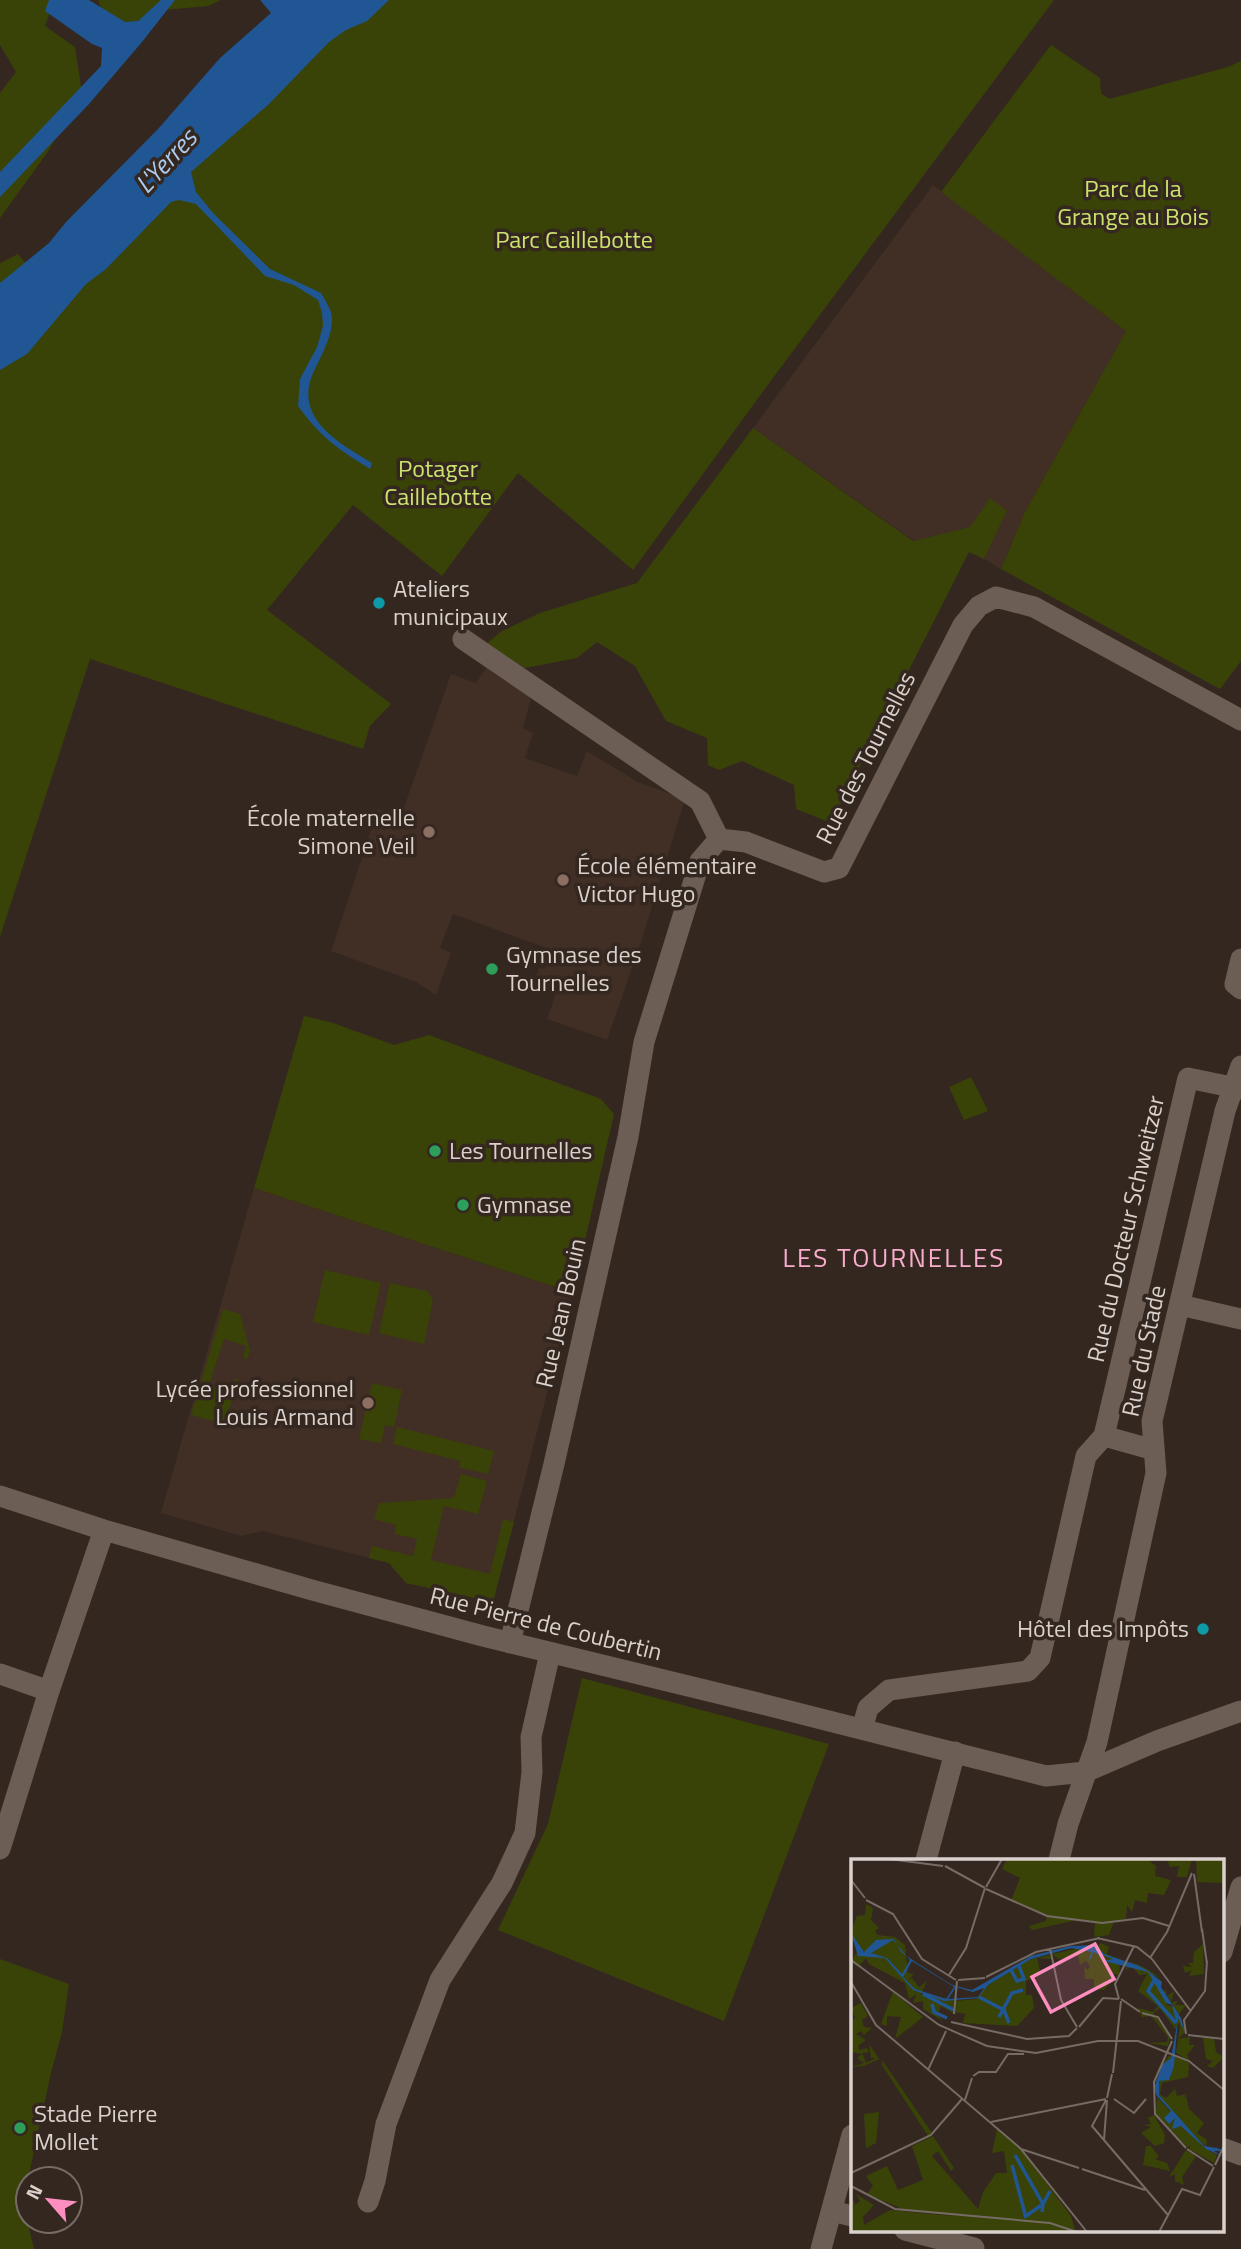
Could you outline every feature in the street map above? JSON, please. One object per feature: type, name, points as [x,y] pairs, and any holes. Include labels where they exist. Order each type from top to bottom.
[{"type":"street","name":"Rue des Tournelles","points":[[719,839],[746,842],[824,872],[839,868],[963,625],[979,606],[996,597],[1034,607],[1241,720]]},
{"type":"street","points":[[463,639],[700,801],[719,839]]},
{"type":"street","name":"Rue Jean Bouin","points":[[510,1643],[628,1137],[644,1042],[700,862],[719,839]]},
{"type":"street","points":[[1241,959],[1235,985],[1241,989]]},
{"type":"street","name":"Rue du Stade","points":[[1059,1859],[1068,1824],[1097,1742],[1156,1473],[1152,1421],[1225,1111],[1237,1088],[1241,1066]]},
{"type":"street","name":"Rue du Docteur Schweitzer","points":[[862,1729],[869,1708],[889,1690],[1028,1671],[1040,1658],[1086,1456],[1104,1436],[1188,1078],[1237,1088]]},
{"type":"street","points":[[1180,1305],[1241,1319]]},
{"type":"street","points":[[1104,1436],[1154,1450]]},
{"type":"street","name":"Rue Pierre de Coubertin","points":[[0,1496],[104,1530],[312,1590],[510,1643],[1046,1776],[1085,1772],[1157,1741],[1241,1711]]},
{"type":"street","points":[[0,1849],[49,1691],[104,1530]]},
{"type":"street","points":[[368,2202],[386,2124],[440,1980],[502,1883],[526,1833],[532,1772],[531,1737],[551,1653]]},
{"type":"street","points":[[0,1674],[49,1691]]},
{"type":"street","points":[[926,1859],[955,1752]]},
{"type":"street","points":[[1224,1945],[1241,1887]]},
{"type":"street","points":[[821,2249],[842,2213],[851,2143]]},
{"type":"street","points":[[1224,2149],[1241,2155]]},
{"type":"street","points":[[917,2232],[975,2242]]},
{"type":"shaded area","points":[[933,185],[1126,331],[1025,512],[1001,569],[984,559],[1007,511],[990,499],[970,527],[914,541],[753,428]]},
{"type":"shaded area","points":[[487,667],[531,698],[523,728],[533,733],[525,758],[577,776],[587,751],[638,782],[685,799],[641,942],[607,1040],[547,1019],[557,991],[534,982],[539,968],[545,969],[552,950],[453,914],[440,948],[451,953],[436,995],[416,982],[331,951],[378,809],[401,816],[451,674],[476,683]]},
{"type":"shaded area","name":"Lycée professionnel Louis Armand","points":[[254,1188],[573,1293],[493,1602],[406,1583],[389,1563],[263,1531],[241,1536],[161,1513]]},
{"type":"green space","points":[[0,0],[54,0],[45,26],[75,47],[82,93],[47,153],[0,218],[0,93],[16,72],[0,45]]},
{"type":"green space","points":[[98,0],[221,0],[208,6],[164,10],[137,25],[107,26]]},
{"type":"green space","name":"Parc Caillebotte","points":[[382,0],[1054,0],[633,570],[518,473],[442,576],[353,505],[267,610],[391,704],[370,726],[363,749],[90,659],[0,937],[0,365],[189,169],[325,39]]},
{"type":"green space","name":"Parc de la Grange au Bois","points":[[1051,45],[1100,78],[1101,93],[1109,99],[1228,67],[1241,61],[1241,661],[1220,689],[1001,569],[1025,512],[1126,331],[941,192]]},
{"type":"green space","points":[[18,254],[36,276],[0,300],[0,263]]},
{"type":"green space","points":[[753,428],[913,541],[970,527],[990,498],[1007,511],[984,559],[969,552],[831,823],[796,809],[794,785],[742,761],[719,770],[708,765],[707,738],[666,721],[635,666],[597,642],[577,658],[525,668],[486,644],[502,631],[540,613],[637,583]]},
{"type":"green space","name":"Les Tournelles","points":[[304,1016],[330,1022],[394,1045],[429,1035],[601,1099],[614,1114],[573,1293],[254,1188]]},
{"type":"green space","points":[[971,1077],[988,1111],[964,1120],[949,1087]]},
{"type":"green space","points":[[325,1270],[381,1283],[369,1335],[313,1322]]},
{"type":"green space","points":[[390,1283],[427,1291],[433,1300],[424,1344],[379,1333]]},
{"type":"green space","points":[[223,1309],[240,1314],[250,1351],[247,1359],[243,1358],[246,1346],[224,1339],[209,1385],[231,1392],[236,1379],[239,1380],[224,1424],[191,1415]]},
{"type":"green space","points":[[372,1383],[402,1390],[394,1427],[385,1425],[381,1443],[359,1439]]},
{"type":"green space","points":[[397,1427],[494,1451],[488,1474],[459,1467],[460,1461],[393,1444]]},
{"type":"green space","points":[[461,1474],[487,1481],[478,1514],[444,1506],[431,1560],[490,1574],[503,1519],[514,1522],[493,1602],[406,1583],[389,1563],[369,1558],[372,1546],[413,1556],[417,1539],[395,1534],[396,1525],[374,1519],[379,1503],[454,1498]]},
{"type":"green space","points":[[582,1678],[829,1744],[724,2021],[498,1930],[548,1824]]},
{"type":"green space","name":"Stade Pierre Mollet","points":[[0,1959],[69,1984],[62,2032],[31,2165],[14,2165],[14,2235],[31,2235],[34,2249],[0,2249]]},
{"type":"water","points":[[49,0],[89,0],[125,22],[138,21],[161,0],[175,0],[89,104],[0,197],[0,172],[101,66],[102,48],[45,11]]},
{"type":"water","name":"L'Yerres","points":[[260,0],[389,0],[367,21],[346,30],[329,42],[269,104],[191,172],[196,192],[213,213],[270,269],[321,293],[331,312],[332,324],[309,386],[309,401],[321,426],[332,437],[372,463],[370,469],[330,442],[298,406],[300,379],[317,347],[323,326],[318,300],[294,285],[265,276],[196,204],[179,200],[171,202],[106,269],[86,284],[27,354],[0,370],[0,283],[49,243],[66,222],[158,129],[220,58],[271,13]]},
{"type":"place","name":"Ateliers municipaux","points":[[379,603]]},
{"type":"place","name":"École maternelle Simone Veil","points":[[429,832]]},
{"type":"place","name":"École élémentaire Victor Hugo","points":[[563,880]]},
{"type":"place","name":"Gymnase des Tournelles","points":[[492,969]]},
{"type":"place","name":"Les Tournelles","points":[[435,1151]]},
{"type":"place","name":"Gymnase","points":[[463,1205]]},
{"type":"place","name":"Lycée professionnel Louis Armand","points":[[368,1403]]},
{"type":"place","name":"Hôtel des Impôts","points":[[1203,1629]]},
{"type":"place","name":"Stade Pierre Mollet","points":[[20,2128]]},
{"type":"district","name":"LES TOURNELLES","points":[[894,1258]]},
{"type":"park label","name":"Potager Caillebotte","points":[[438,483]]}]
